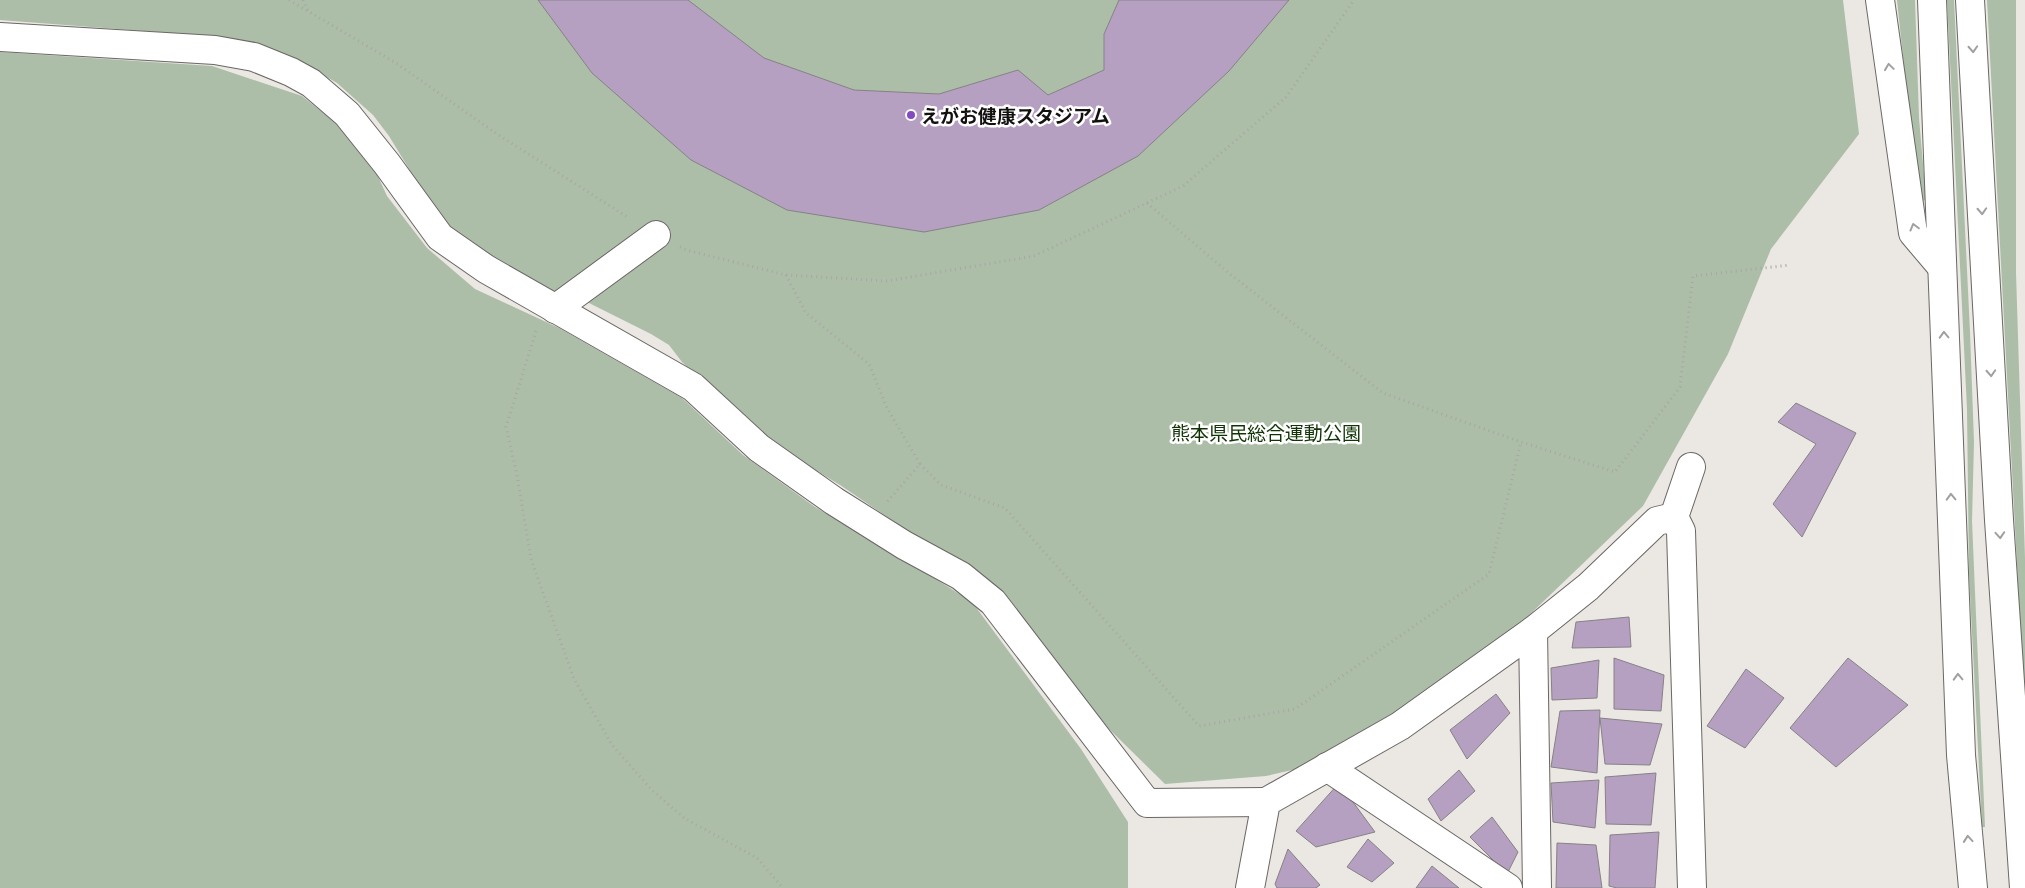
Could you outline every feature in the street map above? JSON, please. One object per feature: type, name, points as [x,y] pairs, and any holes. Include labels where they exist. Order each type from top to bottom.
[{"type":"street","points":[[1880,0],[1914,233],[1941,266]]},
{"type":"street","points":[[1932,0],[1961,755],[1973,888]]},
{"type":"street","points":[[1970,0],[1999,520],[2024,888]]},
{"type":"street","points":[[0,37],[215,50],[254,57],[291,72],[311,83],[347,114],[387,164],[440,237],[486,269],[693,387],[759,448],[834,501],[904,545],[961,576],[993,602],[1147,802],[1266,802],[1400,726],[1532,631],[1588,587],[1657,521],[1674,517]]},
{"type":"street","points":[[555,309],[656,235]]},
{"type":"street","points":[[1691,467],[1674,517],[1681,531],[1692,888]]},
{"type":"street","points":[[1532,631],[1537,888]]},
{"type":"street","points":[[1327,767],[1508,888]]},
{"type":"street","points":[[1250,888],[1266,802]]},
{"type":"path","points":[[290,0],[396,63],[503,138],[656,235],[686,250],[786,275],[887,282],[1034,256],[1183,186],[1286,98],[1354,0]]},
{"type":"path","points":[[303,0],[309,11]]},
{"type":"path","points":[[1147,203],[1231,275],[1383,393],[1521,442],[1615,472],[1680,387],[1693,276],[1790,265]]},
{"type":"path","points":[[786,275],[806,313],[869,364],[887,408],[920,464],[941,485],[1004,508],[1199,726],[1295,709],[1489,574],[1521,442]]},
{"type":"path","points":[[537,328],[506,427],[517,475],[531,559],[574,679],[612,745],[652,790],[684,818],[757,858],[783,888]]},
{"type":"path","points":[[869,523],[920,464]]},
{"type":"green space","name":"熊本県民総合運動公園","points":[[0,0],[1843,0],[1859,134],[1771,249],[1728,354],[1643,506],[1524,620],[1392,714],[1301,768],[1266,776],[1165,784],[1105,725],[1001,591],[966,564],[908,531],[840,485],[764,439],[682,362],[669,345],[585,301],[575,300],[495,265],[459,239],[428,200],[389,136],[373,115],[337,83],[299,61],[222,37],[0,20]]},
{"type":"green space","points":[[1897,0],[1915,0],[1919,118],[1926,199],[1922,202],[1918,199]]},
{"type":"green space","points":[[1947,0],[1954,0],[1970,332],[1974,442],[1972,521],[1985,827],[1982,827],[1969,574],[1967,409]]},
{"type":"green space","points":[[1987,0],[2016,0],[2016,273],[2025,558],[2025,716]]},
{"type":"green space","points":[[0,52],[212,66],[302,96],[337,124],[375,170],[387,196],[427,248],[475,289],[559,328],[682,398],[743,455],[815,507],[890,550],[972,602],[1081,749],[1128,822],[1128,888],[0,888]]},
{"type":"building","name":"えがお健康スタジアム","points":[[538,0],[688,0],[764,58],[854,90],[939,94],[1018,70],[1048,95],[1104,70],[1104,34],[1119,0],[1289,0],[1229,71],[1138,156],[1039,210],[924,232],[787,210],[691,160],[592,73]]},
{"type":"building","points":[[1796,403],[1856,433],[1802,537],[1773,504],[1816,444],[1778,422]]},
{"type":"building","points":[[1629,617],[1631,647],[1572,648],[1576,622]]},
{"type":"building","points":[[1614,658],[1664,675],[1661,711],[1614,709]]},
{"type":"building","points":[[1848,658],[1908,705],[1836,767],[1790,728]]},
{"type":"building","points":[[1599,660],[1597,698],[1552,700],[1551,668]]},
{"type":"building","points":[[1746,669],[1784,698],[1745,748],[1707,726]]},
{"type":"building","points":[[1496,694],[1510,713],[1467,759],[1450,730]]},
{"type":"building","points":[[1600,710],[1597,773],[1551,767],[1560,711]]},
{"type":"building","points":[[1600,718],[1662,724],[1650,765],[1605,764]]},
{"type":"building","points":[[1459,770],[1475,791],[1441,821],[1428,799]]},
{"type":"building","points":[[1656,773],[1651,825],[1606,824],[1605,777]]},
{"type":"building","points":[[1599,780],[1595,828],[1553,822],[1551,783]]},
{"type":"building","points":[[1339,783],[1375,832],[1316,847],[1296,831]]},
{"type":"building","points":[[1492,817],[1518,852],[1507,874],[1470,837]]},
{"type":"building","points":[[1659,832],[1655,888],[1617,888],[1609,886],[1610,835]]},
{"type":"building","points":[[1368,839],[1394,863],[1372,882],[1347,867]]},
{"type":"building","points":[[1557,843],[1596,845],[1602,888],[1556,888]]},
{"type":"building","points":[[1288,849],[1320,885],[1316,888],[1277,888],[1275,884]]},
{"type":"building","points":[[1432,866],[1459,888],[1416,888]]},
{"type":"place","name":"えがお健康スタジアム","points":[[911,115]]}]
